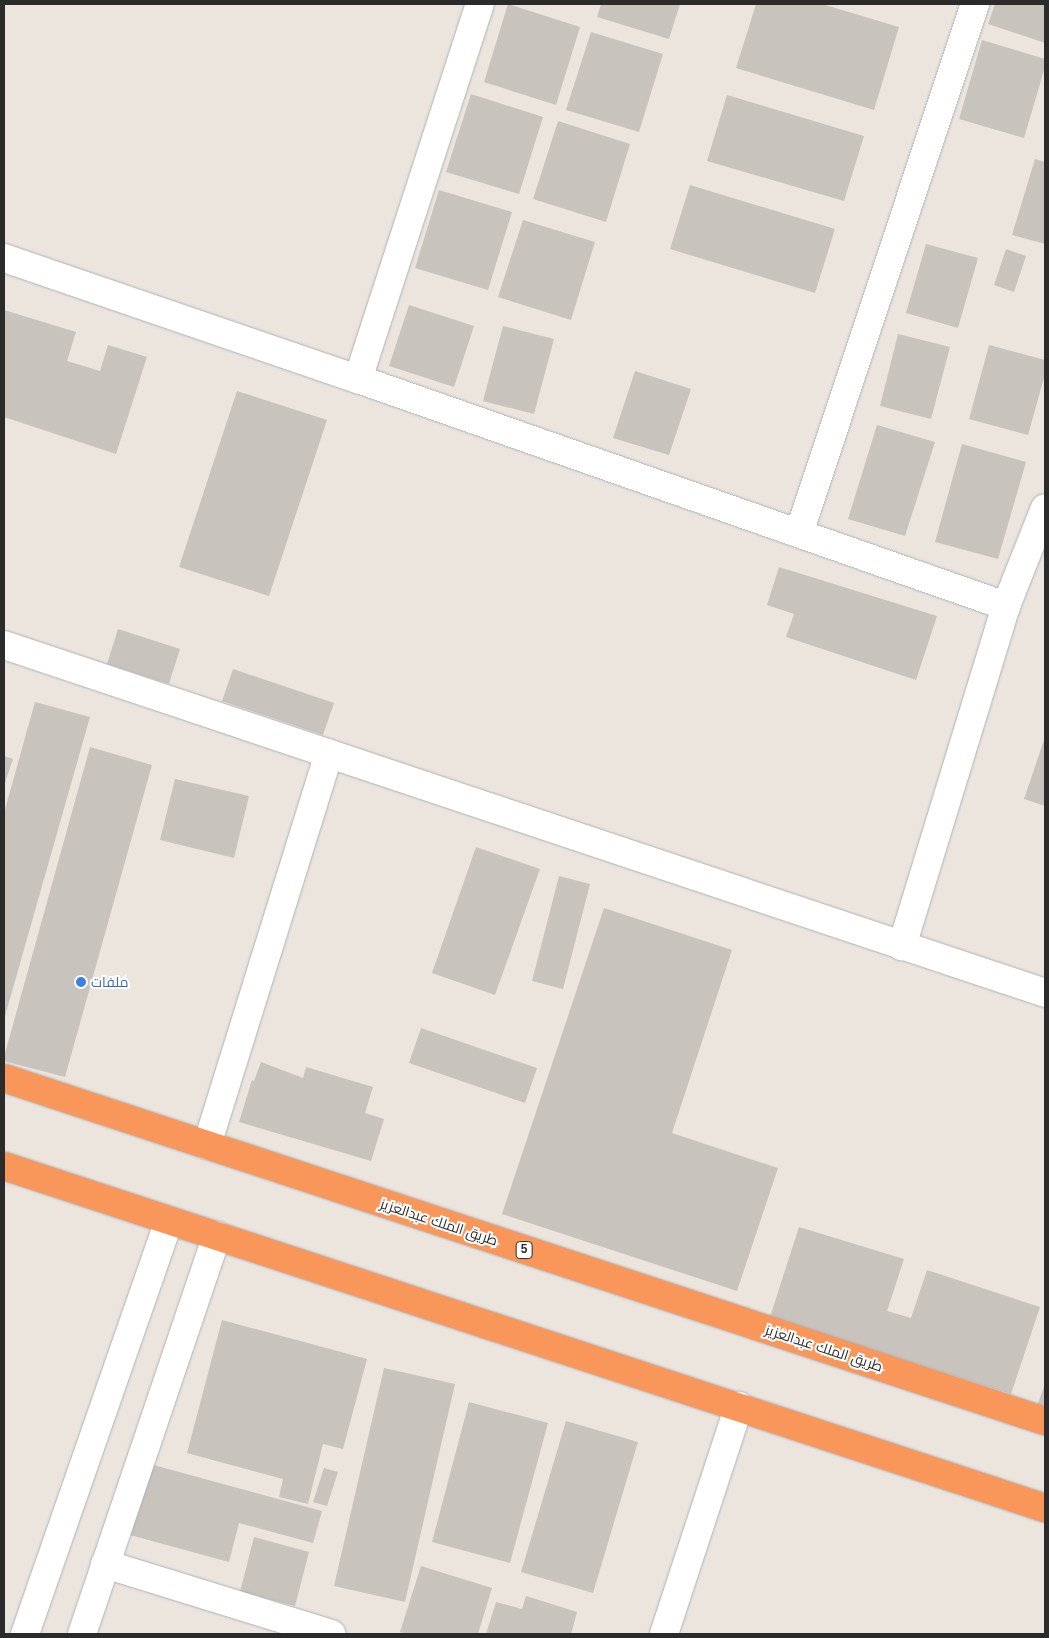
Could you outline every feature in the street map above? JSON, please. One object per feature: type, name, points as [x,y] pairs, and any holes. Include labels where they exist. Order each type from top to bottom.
[{"type":"highway","name":"طريق الملك عبدالعزيز","points":[[4,1078],[1045,1421]]},
{"type":"highway","points":[[4,1166],[1045,1508]]},
{"type":"street","points":[[358,379],[480,4]]},
{"type":"street","points":[[799,533],[975,4]]},
{"type":"street","points":[[4,258],[358,379],[1006,606]]},
{"type":"street","points":[[902,946],[1006,606],[1045,508]]},
{"type":"street","points":[[4,645],[1045,993]]},
{"type":"street","points":[[207,1145],[329,754]]},
{"type":"street","points":[[25,1634],[169,1220]]},
{"type":"street","points":[[82,1634],[217,1235]]},
{"type":"street","points":[[664,1634],[739,1406]]},
{"type":"street","points":[[105,1564],[331,1634]]},
{"type":"building","points":[[508,4],[580,27],[556,105],[484,82]]},
{"type":"building","points":[[601,4],[680,4],[669,39],[597,17]]},
{"type":"building","points":[[756,4],[822,4],[899,27],[874,110],[736,68]]},
{"type":"building","points":[[995,4],[1045,4],[1045,43],[988,24]]},
{"type":"building","points":[[591,32],[663,54],[639,132],[566,110]]},
{"type":"building","points":[[982,40],[1045,59],[1045,67],[1024,138],[959,119]]},
{"type":"building","points":[[471,94],[543,117],[519,194],[446,172]]},
{"type":"building","points":[[727,95],[864,136],[844,201],[707,161]]},
{"type":"building","points":[[558,121],[630,144],[606,222],[533,199]]},
{"type":"building","points":[[1035,159],[1045,162],[1045,244],[1012,235]]},
{"type":"building","points":[[690,185],[835,229],[815,293],[670,249]]},
{"type":"building","points":[[439,190],[512,212],[488,290],[415,268]]},
{"type":"building","points":[[523,220],[595,242],[571,320],[498,297]]},
{"type":"building","points":[[926,244],[978,258],[958,328],[906,313]]},
{"type":"building","points":[[1006,249],[1026,256],[1014,292],[994,285]]},
{"type":"building","points":[[409,305],[474,326],[454,387],[389,366]]},
{"type":"building","points":[[4,310],[76,332],[67,361],[100,371],[108,345],[147,357],[116,454],[4,417]]},
{"type":"building","points":[[503,326],[554,339],[534,414],[483,401]]},
{"type":"building","points":[[898,334],[950,347],[931,419],[880,406]]},
{"type":"building","points":[[989,345],[1045,360],[1045,374],[1028,435],[969,419]]},
{"type":"building","points":[[635,371],[691,389],[669,455],[613,438]]},
{"type":"building","points":[[237,391],[327,420],[269,596],[179,567]]},
{"type":"building","points":[[877,425],[935,442],[905,536],[848,519]]},
{"type":"building","points":[[962,444],[1026,462],[998,559],[935,542]]},
{"type":"building","points":[[779,567],[937,616],[916,680],[786,637],[794,614],[767,605]]},
{"type":"building","points":[[118,629],[180,649],[169,684],[107,664]]},
{"type":"building","points":[[233,669],[334,703],[323,735],[222,701]]},
{"type":"building","points":[[35,702],[90,717],[4,1020],[4,813]]},
{"type":"building","points":[[1045,737],[1045,806],[1024,799]]},
{"type":"building","points":[[90,747],[152,765],[65,1077],[4,1061],[4,1057]]},
{"type":"building","points":[[4,756],[13,759],[4,786]]},
{"type":"building","points":[[175,779],[249,796],[234,858],[160,840]]},
{"type":"building","points":[[476,847],[540,869],[495,995],[432,973]]},
{"type":"building","points":[[559,876],[590,884],[563,989],[532,981]]},
{"type":"building","points":[[604,908],[732,950],[672,1133],[778,1168],[737,1291],[502,1214]]},
{"type":"building","points":[[421,1028],[537,1068],[525,1103],[409,1063]]},
{"type":"building","points":[[261,1062],[303,1078],[306,1067],[373,1087],[365,1113],[384,1119],[371,1161],[239,1122],[252,1080],[254,1081]]},
{"type":"building","points":[[799,1227],[904,1259],[887,1311],[911,1318],[927,1270],[1040,1307],[1011,1394],[770,1317]]},
{"type":"building","points":[[222,1320],[367,1359],[343,1449],[323,1444],[308,1504],[279,1497],[283,1479],[187,1453]]},
{"type":"building","points":[[384,1368],[455,1384],[405,1602],[334,1586]]},
{"type":"building","points":[[1045,1383],[1045,1406],[1038,1404]]},
{"type":"building","points":[[469,1402],[548,1423],[510,1563],[432,1542]]},
{"type":"building","points":[[566,1421],[638,1442],[593,1593],[521,1572]]},
{"type":"building","points":[[150,1464],[322,1511],[313,1543],[239,1523],[229,1562],[130,1535]]},
{"type":"building","points":[[324,1468],[338,1472],[327,1506],[313,1502]]},
{"type":"building","points":[[254,1537],[309,1552],[295,1606],[240,1592]]},
{"type":"building","points":[[421,1566],[492,1588],[478,1634],[407,1634],[400,1632]]},
{"type":"building","points":[[526,1596],[577,1612],[571,1634],[486,1634],[496,1602],[522,1609]]},
{"type":"place","name":"ملفات","points":[[81,982]]}]
